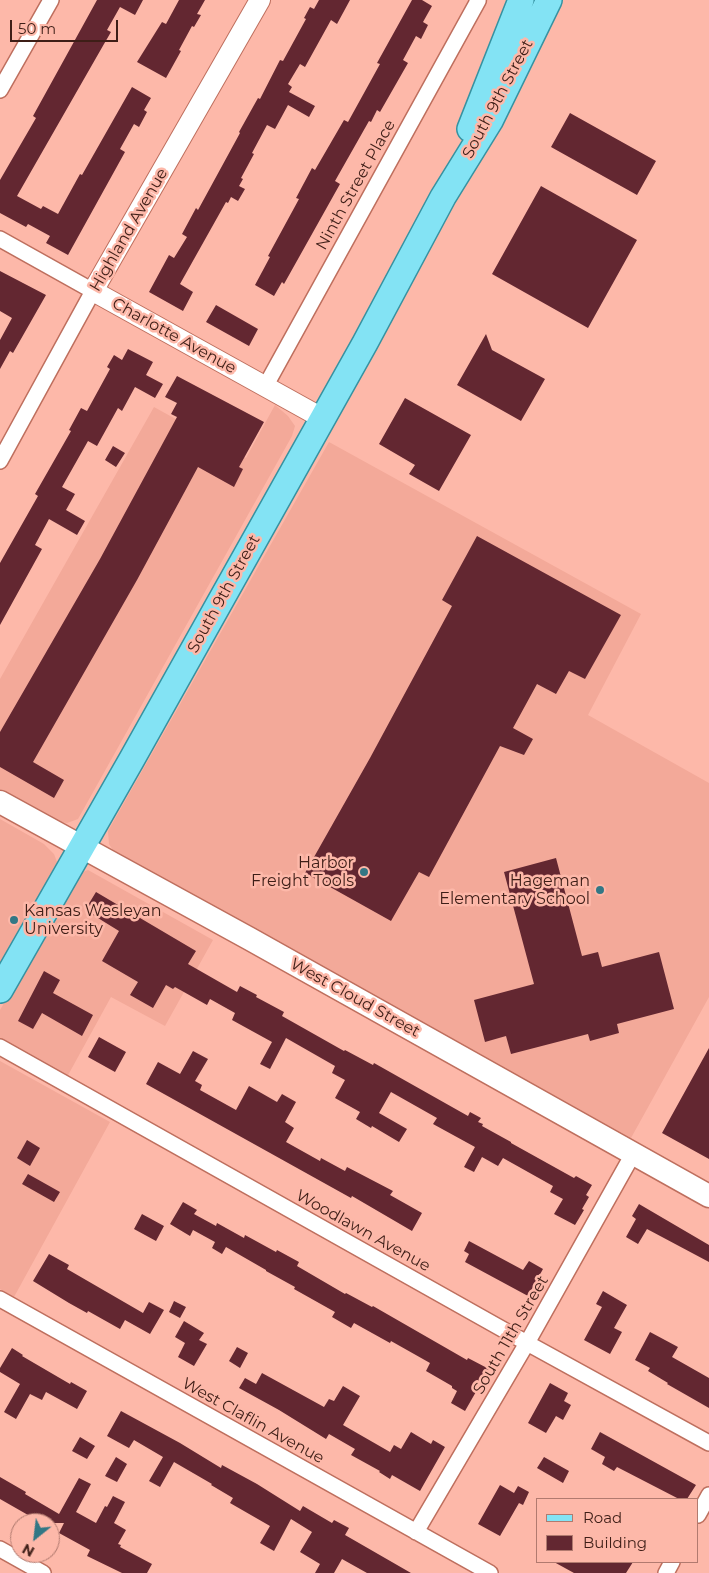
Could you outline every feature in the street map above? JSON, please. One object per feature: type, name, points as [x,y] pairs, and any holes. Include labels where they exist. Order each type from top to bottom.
[{"type":"main road","name":"South 9th Street","points":[[443,197],[521,0]]},
{"type":"main road","name":"South 9th Street","points":[[0,990],[132,759],[443,197],[490,121],[549,0]]},
{"type":"main road","name":"West Cloud Street","points":[[0,802],[709,1196]]},
{"type":"street","points":[[0,90],[51,0]]},
{"type":"street","name":"Highland Avenue","points":[[0,461],[93,291],[260,0]]},
{"type":"street","name":"Ninth Street Place","points":[[264,387],[478,0]]},
{"type":"street","name":"Charlotte Avenue","points":[[0,239],[322,418]]},
{"type":"street","name":"Woodlawn Avenue","points":[[0,1047],[526,1343],[709,1443]]},
{"type":"street","name":"South 11th Street","points":[[416,1532],[634,1154]]},
{"type":"street","name":"West Claflin Avenue","points":[[0,1300],[490,1573]]},
{"type":"street","points":[[699,1513],[709,1495]]},
{"type":"street","points":[[0,1549],[43,1573]]},
{"type":"shaded area","points":[[275,405],[288,416],[295,426],[292,436],[78,819],[67,823],[54,821],[0,789],[0,679],[154,407],[246,458]]},
{"type":"shaded area","points":[[329,442],[641,614],[588,715],[709,783],[709,997],[631,1138],[114,852],[109,844],[108,831]]},
{"type":"shaded area","name":"Kansas Wesleyan University","points":[[0,819],[44,844],[54,854],[57,862],[55,872],[0,968]]},
{"type":"shaded area","points":[[88,870],[213,940],[165,1026],[111,997],[67,1077],[0,1041],[0,1010],[77,879],[83,872]]},
{"type":"shaded area","points":[[0,1061],[110,1122],[14,1297],[0,1289]]},
{"type":"building","points":[[97,0],[143,0],[135,15],[120,7],[107,30],[111,32],[17,196],[41,209],[43,206],[58,214],[132,87],[151,98],[144,110],[147,112],[139,127],[134,124],[120,149],[125,152],[68,255],[46,243],[50,236],[28,224],[26,227],[0,213],[0,180],[36,118],[33,116]]},
{"type":"building","points":[[179,0],[205,0],[197,14],[201,15],[194,27],[192,26],[166,78],[137,62],[162,22],[166,24]]},
{"type":"building","points":[[319,0],[350,0],[337,24],[331,20],[305,67],[300,64],[288,84],[292,87],[289,92],[315,106],[309,117],[288,105],[275,129],[267,125],[241,178],[243,179],[239,186],[245,189],[238,201],[231,197],[228,203],[226,202],[180,284],[193,292],[183,311],[149,292],[169,255],[174,258],[187,237],[182,234],[196,208],[198,210],[280,60],[283,61],[306,19],[304,18],[310,7],[314,9]]},
{"type":"building","points":[[412,0],[422,0],[432,6],[423,22],[428,25],[421,39],[416,36],[403,60],[408,63],[380,112],[377,110],[371,122],[369,121],[335,181],[340,184],[284,284],[282,282],[274,296],[255,285],[270,257],[268,256],[299,199],[296,198],[312,168],[315,170],[344,120],[348,122],[380,64],[377,63]]},
{"type":"building","points":[[570,113],[656,161],[637,195],[551,147]]},
{"type":"building","points":[[541,186],[637,240],[588,328],[492,274]]},
{"type":"building","points":[[0,271],[46,295],[13,353],[10,351],[0,369],[0,340],[12,318],[0,311]]},
{"type":"building","points":[[216,305],[258,329],[249,346],[206,322]]},
{"type":"building","points":[[486,334],[492,350],[545,379],[521,421],[457,385]]},
{"type":"building","points":[[128,349],[153,362],[146,375],[163,384],[155,398],[135,387],[122,411],[118,408],[97,446],[88,441],[62,487],[75,494],[66,510],[85,521],[77,535],[49,519],[35,545],[42,549],[0,625],[0,563],[38,496],[35,494],[71,431],[69,430],[81,408],[87,411],[110,369],[107,367],[114,355],[122,360]]},
{"type":"building","points":[[177,376],[264,422],[239,467],[243,469],[234,487],[198,467],[137,580],[33,762],[64,780],[54,798],[0,767],[0,732],[100,559],[177,417],[171,414],[177,403],[165,397]]},
{"type":"building","points":[[405,398],[471,435],[439,491],[409,474],[415,465],[379,444]]},
{"type":"building","points":[[113,446],[125,453],[116,467],[105,460]]},
{"type":"building","points":[[477,536],[621,615],[585,679],[569,671],[556,694],[537,684],[513,728],[533,739],[524,755],[500,746],[429,877],[419,872],[391,921],[305,873],[452,606],[442,600]]},
{"type":"building","points":[[556,858],[582,956],[598,952],[602,967],[659,952],[674,1009],[617,1024],[619,1033],[590,1041],[588,1034],[511,1054],[506,1036],[485,1042],[474,1000],[534,984],[504,872]]},
{"type":"building","points":[[96,892],[196,951],[188,964],[237,992],[240,986],[257,995],[256,997],[284,1012],[282,1016],[344,1051],[373,1065],[374,1063],[468,1116],[470,1112],[481,1118],[478,1122],[483,1124],[482,1126],[574,1178],[576,1176],[592,1185],[586,1195],[589,1197],[582,1209],[584,1210],[575,1225],[554,1214],[563,1199],[550,1192],[553,1186],[503,1158],[498,1166],[482,1157],[474,1172],[464,1167],[475,1147],[433,1124],[437,1118],[391,1092],[379,1113],[407,1129],[399,1142],[356,1119],[360,1112],[335,1098],[345,1080],[332,1073],[335,1066],[286,1038],[270,1069],[260,1064],[272,1042],[232,1020],[235,1013],[210,999],[207,1005],[175,987],[173,989],[166,985],[153,1008],[130,995],[138,982],[102,961],[119,931],[85,910]]},
{"type":"building","points":[[44,971],[60,980],[53,993],[93,1015],[82,1036],[42,1013],[33,1029],[18,1021]]},
{"type":"building","points":[[99,1037],[126,1052],[115,1072],[88,1057]]},
{"type":"building","points":[[709,1048],[709,1159],[662,1133]]},
{"type":"building","points":[[193,1051],[208,1059],[195,1081],[202,1085],[200,1090],[236,1110],[249,1086],[277,1102],[282,1094],[296,1102],[285,1122],[294,1128],[286,1142],[320,1161],[321,1158],[345,1171],[347,1167],[393,1191],[390,1195],[422,1213],[412,1231],[352,1196],[351,1198],[146,1084],[158,1062],[180,1074]]},
{"type":"building","points":[[27,1140],[40,1148],[30,1166],[17,1158]]},
{"type":"building","points":[[28,1174],[60,1192],[54,1202],[22,1184]]},
{"type":"building","points":[[183,1202],[197,1210],[194,1214],[216,1226],[217,1223],[244,1238],[245,1235],[276,1252],[277,1250],[299,1262],[297,1266],[345,1294],[373,1306],[467,1360],[468,1358],[489,1369],[465,1411],[451,1403],[457,1391],[426,1371],[430,1363],[354,1323],[351,1328],[332,1317],[335,1312],[226,1247],[222,1254],[212,1248],[215,1242],[193,1230],[190,1236],[170,1224]]},
{"type":"building","points":[[639,1204],[709,1245],[709,1262],[647,1229],[638,1244],[626,1237],[636,1219],[632,1216]]},
{"type":"building","points":[[142,1214],[164,1226],[156,1241],[134,1229]]},
{"type":"building","points":[[469,1241],[523,1270],[529,1261],[543,1269],[528,1296],[465,1262],[469,1254],[464,1251]]},
{"type":"building","points":[[49,1254],[69,1265],[67,1269],[143,1313],[149,1302],[164,1310],[150,1334],[125,1320],[120,1329],[88,1311],[87,1313],[33,1281]]},
{"type":"building","points":[[603,1291],[627,1305],[614,1328],[622,1332],[610,1354],[584,1340],[602,1307],[596,1304]]},
{"type":"building","points":[[174,1301],[186,1307],[180,1318],[169,1312]]},
{"type":"building","points":[[184,1321],[204,1333],[199,1340],[207,1344],[194,1366],[178,1357],[185,1343],[175,1337]]},
{"type":"building","points":[[650,1332],[678,1347],[672,1357],[709,1378],[709,1408],[667,1384],[648,1371],[650,1368],[635,1360]]},
{"type":"building","points":[[237,1347],[248,1353],[240,1368],[229,1361]]},
{"type":"building","points":[[12,1348],[22,1356],[70,1384],[71,1382],[87,1391],[77,1409],[46,1392],[42,1400],[30,1394],[16,1419],[4,1412],[20,1384],[0,1372],[0,1368]]},
{"type":"building","points":[[262,1373],[324,1407],[329,1399],[334,1401],[343,1386],[360,1396],[343,1425],[390,1452],[394,1445],[401,1449],[411,1432],[431,1444],[433,1440],[445,1447],[420,1491],[392,1475],[390,1479],[380,1471],[351,1455],[355,1449],[329,1434],[326,1439],[239,1388],[245,1378],[256,1384]]},
{"type":"building","points":[[550,1383],[568,1393],[564,1401],[571,1405],[563,1420],[556,1416],[546,1433],[528,1423]]},
{"type":"building","points":[[121,1411],[221,1468],[222,1465],[257,1484],[300,1511],[303,1506],[332,1523],[334,1520],[349,1528],[345,1535],[411,1573],[367,1573],[342,1559],[334,1573],[315,1573],[320,1564],[300,1552],[312,1532],[291,1519],[274,1551],[260,1543],[270,1526],[230,1503],[233,1498],[174,1462],[160,1487],[149,1481],[163,1457],[134,1440],[129,1448],[107,1436]]},
{"type":"building","points":[[600,1432],[696,1485],[688,1498],[677,1498],[617,1467],[614,1471],[602,1464],[605,1457],[591,1449]]},
{"type":"building","points":[[80,1437],[95,1446],[87,1459],[72,1451]]},
{"type":"building","points":[[116,1457],[127,1464],[117,1482],[105,1476]]},
{"type":"building","points":[[544,1457],[569,1471],[563,1483],[537,1468]]},
{"type":"building","points":[[0,1477],[57,1513],[24,1513],[0,1499]]},
{"type":"building","points":[[79,1478],[91,1484],[76,1512],[96,1523],[113,1496],[125,1502],[114,1523],[126,1530],[118,1544],[121,1545],[120,1547],[152,1564],[147,1573],[122,1573],[87,1556],[90,1550],[60,1534],[64,1523],[60,1523],[60,1513]]},
{"type":"building","points":[[500,1485],[514,1493],[518,1486],[529,1492],[523,1505],[519,1503],[500,1536],[478,1524]]},
{"type":"building","points":[[556,1563],[632,1563],[626,1573],[574,1573]]},
{"type":"place","name":"Harbor Freight Tools","points":[[364,872]]},
{"type":"place","name":"Hageman Elementary School","points":[[600,890]]},
{"type":"place","name":"Kansas Wesleyan University","points":[[14,920]]}]
